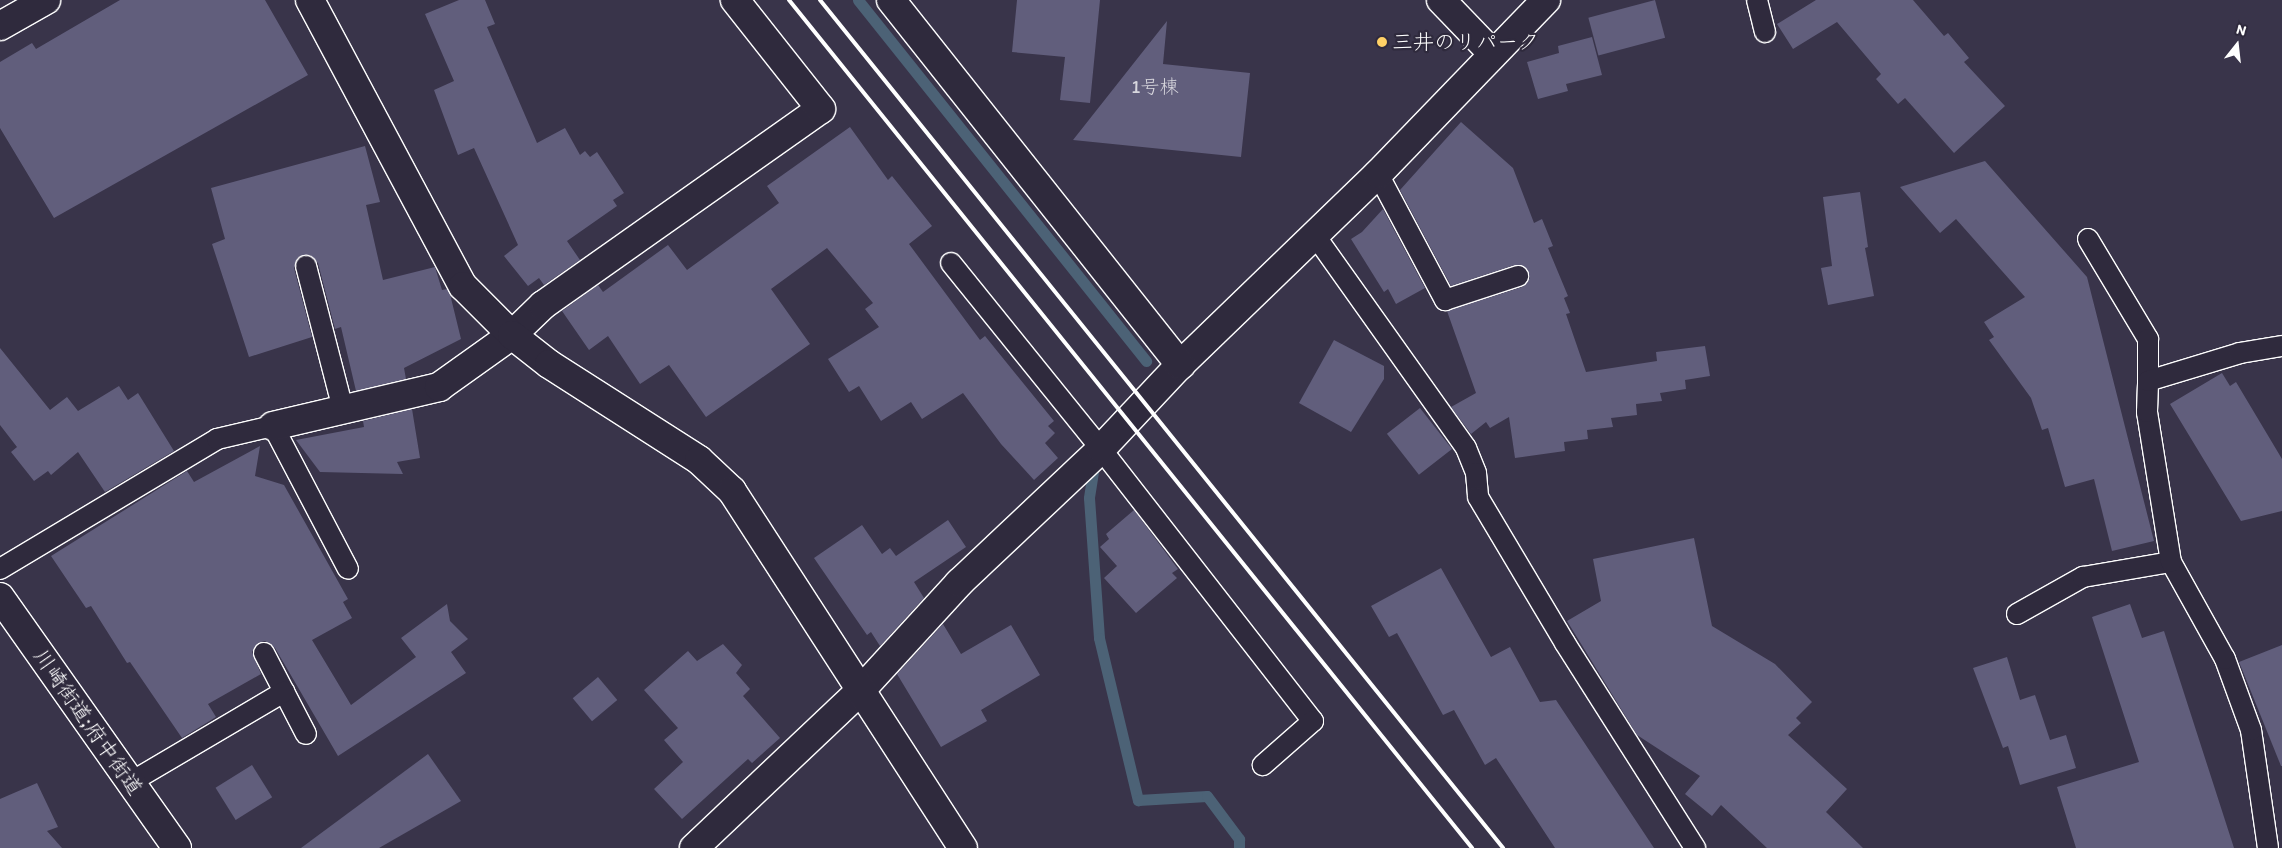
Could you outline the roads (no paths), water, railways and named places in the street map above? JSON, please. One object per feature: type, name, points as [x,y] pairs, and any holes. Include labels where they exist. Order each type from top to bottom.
[{"type":"street","points":[[0,26],[46,0]]},
{"type":"street","points":[[310,0],[463,286],[512,335],[549,364],[699,460],[732,491],[964,848]]},
{"type":"street","points":[[273,426],[439,387],[512,335],[543,305],[821,109],[735,0]]},
{"type":"street","points":[[891,0],[1180,365]]},
{"type":"street","points":[[1440,0],[1492,53]]},
{"type":"street","points":[[694,848],[862,689],[959,583],[1102,449],[1180,365],[1378,174],[1492,53],[1546,0]]},
{"type":"street","name":"川崎街道;府中街道","points":[[0,597],[177,848]]},
{"type":"lane","points":[[1757,0],[1765,32]]},
{"type":"lane","points":[[1378,174],[1445,300],[1518,276]]},
{"type":"lane","points":[[1314,234],[1466,448],[1476,473],[1478,497],[1565,643],[1695,848]]},
{"type":"lane","points":[[2088,239],[2148,340],[2147,412],[2171,562],[2225,659],[2251,730],[2268,848]]},
{"type":"lane","points":[[951,263],[1102,449],[1313,721],[1263,765]]},
{"type":"lane","points":[[306,266],[343,409]]},
{"type":"lane","points":[[2148,381],[2240,353],[2282,346]]},
{"type":"lane","points":[[0,569],[217,439],[273,426],[348,569]]},
{"type":"lane","points":[[2017,614],[2083,577],[2171,562]]},
{"type":"lane","points":[[264,653],[306,734]]},
{"type":"lane","points":[[131,782],[284,692]]},
{"type":"waterway","points":[[858,0],[1146,361]]},
{"type":"waterway","points":[[1093,472],[1089,498],[1099,638],[1138,800],[1207,796],[1239,839],[1239,848]]},
{"type":"railway","points":[[789,0],[1472,848]]},
{"type":"railway","points":[[820,0],[1503,848]]},
{"type":"place","name":"三井のリパーク","points":[[1382,42]]}]
